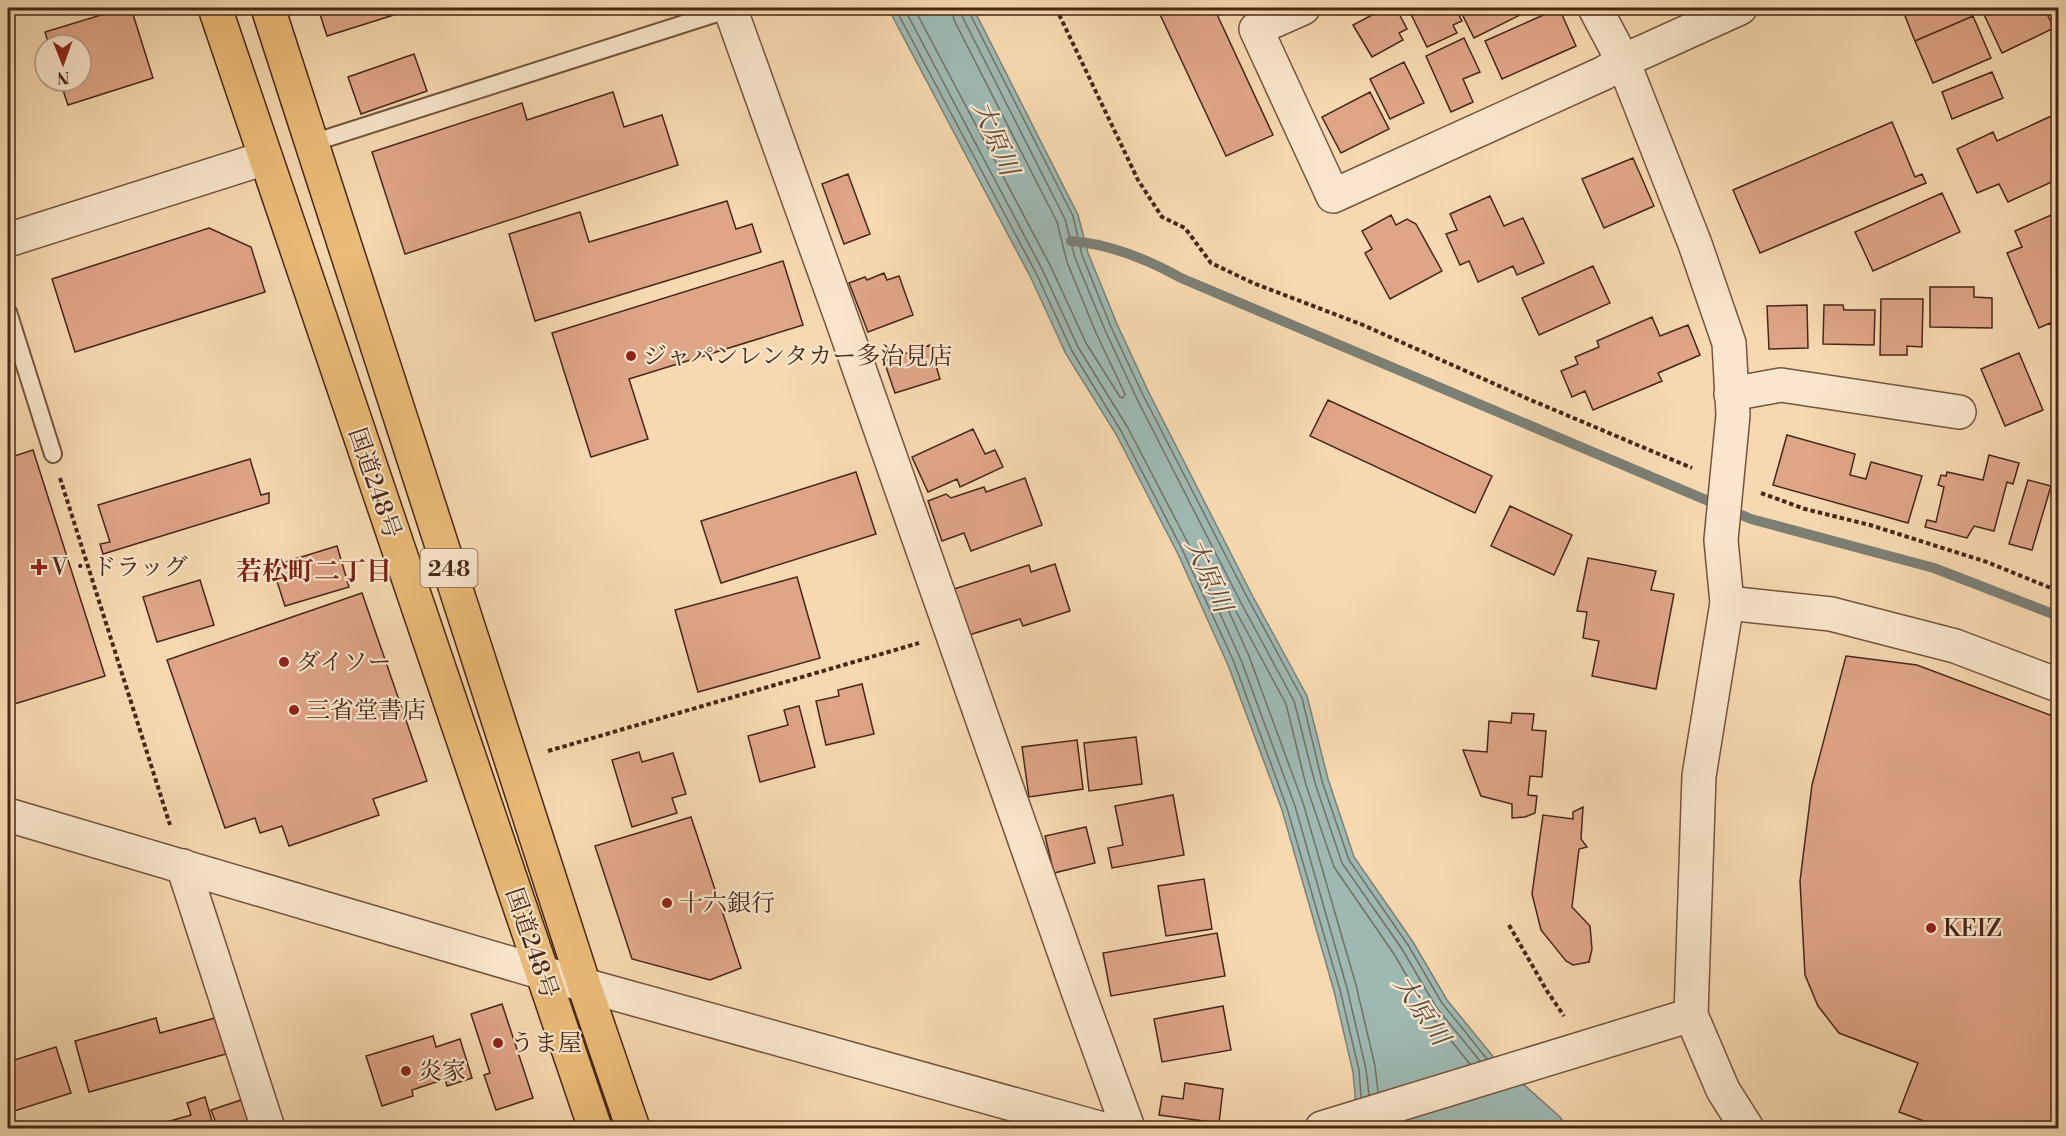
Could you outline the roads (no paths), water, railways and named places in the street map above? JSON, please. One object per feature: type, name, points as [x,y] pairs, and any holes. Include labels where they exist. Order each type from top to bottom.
[{"type":"highway","name":"国道248号","points":[[215,8],[595,1128]]},
{"type":"highway","name":"国道248号","points":[[268,8],[584,985],[633,1128]]},
{"type":"street","points":[[730,8],[1128,1128]]},
{"type":"street","points":[[1303,8],[1256,29],[1333,196],[1604,73],[1623,60],[1740,8]]},
{"type":"street","points":[[1595,8],[1623,60],[1695,244],[1729,343],[1732,415],[1722,533],[1727,603],[1699,776],[1692,1015],[1723,1090],[1747,1128]]},
{"type":"street","points":[[8,240],[265,158]]},
{"type":"street","points":[[1731,394],[1780,385],[1959,412]]},
{"type":"street","points":[[1727,603],[1832,614],[1955,646],[2058,685]]},
{"type":"street","points":[[8,814],[542,973],[1099,1128]]},
{"type":"street","points":[[183,866],[268,1128]]},
{"type":"street","points":[[1322,1128],[1692,1015]]},
{"type":"lane","points":[[312,143],[730,8]]},
{"type":"lane","points":[[8,312],[52,454]]},
{"type":"water","name":"大原川","points":[[888,8],[973,8],[1078,215],[1088,253],[1149,393],[1252,595],[1307,696],[1328,779],[1354,857],[1413,942],[1447,1000],[1495,1059],[1560,1117],[1567,1128],[1358,1128],[1353,1072],[1334,991],[1282,810],[1228,665],[1178,554],[1116,434],[1066,354],[1031,278]]},
{"type":"waterway","points":[[1071,241],[1100,245],[1142,259],[1181,278],[1751,519],[1934,568],[2058,616]]},
{"type":"place","name":"ジャパンレンタカー多治見店","points":[[631,356]]},
{"type":"place","name":"V・ドラッグ","points":[[39,567]]},
{"type":"place","name":"ダイソー","points":[[284,662]]},
{"type":"place","name":"三省堂書店","points":[[294,710]]},
{"type":"place","name":"十六銀行","points":[[667,903]]},
{"type":"place","name":"KEIZ","points":[[1931,928]]},
{"type":"place","name":"うま屋","points":[[498,1043]]},
{"type":"place","name":"炎家","points":[[406,1071]]},
{"type":"district","name":"若松町二丁目","points":[[314,571]]}]
